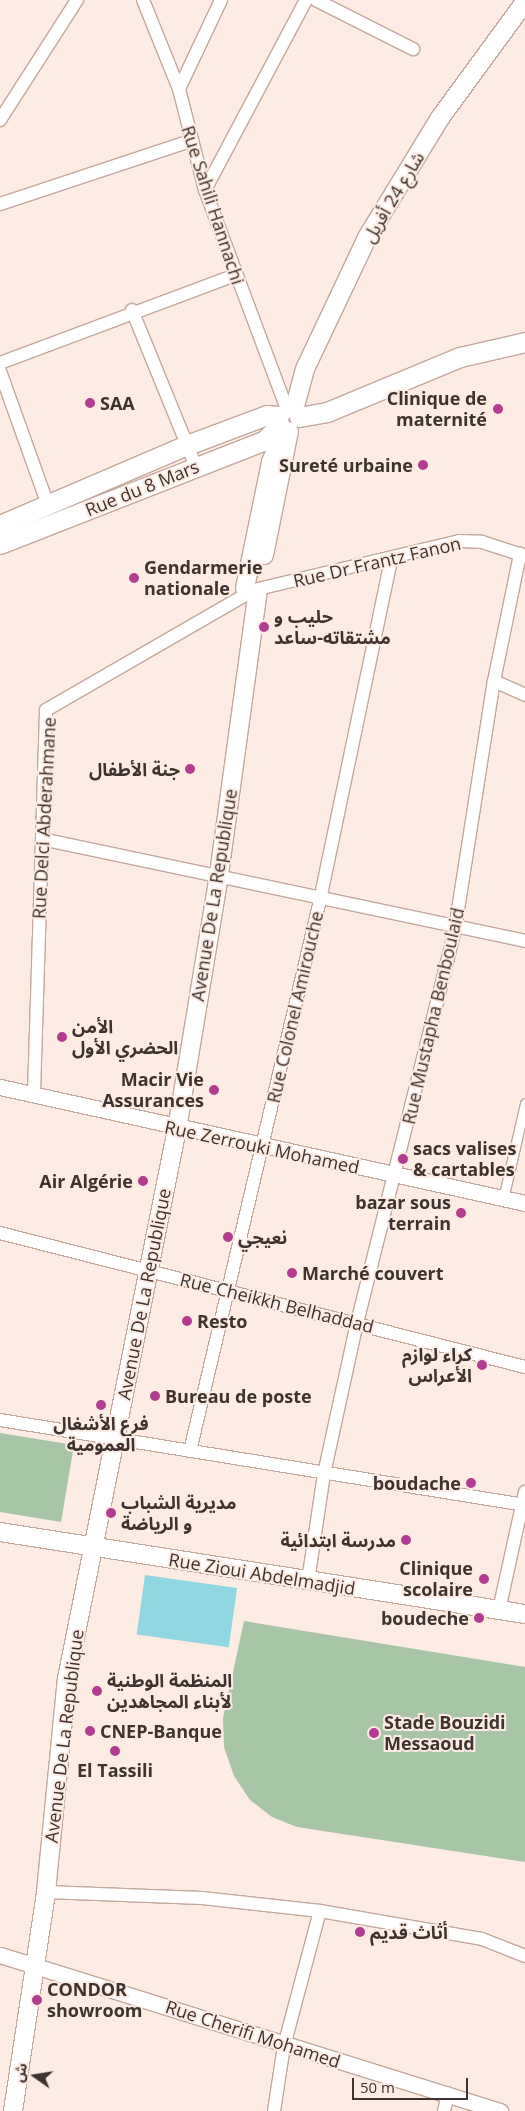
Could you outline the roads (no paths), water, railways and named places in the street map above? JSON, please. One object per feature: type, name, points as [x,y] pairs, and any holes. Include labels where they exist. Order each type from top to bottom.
[{"type":"main road","name":"شارع 24 أفريل","points":[[252,591],[271,462],[305,369],[368,236],[440,118],[525,2]]},
{"type":"main road","points":[[287,420],[328,412],[460,357],[525,342]]},
{"type":"main road","name":"Rue du 8 Mars","points":[[0,525],[187,446],[267,415],[287,420]]},
{"type":"main road","name":"Rue du 8 Mars","points":[[0,544],[266,440],[287,420]]},
{"type":"main road","name":"Avenue De La Republique","points":[[16,2110],[46,1892],[67,1678],[177,1129],[219,874],[252,591]]},
{"type":"main road","name":"Rue Zioui Abdelmadjid","points":[[0,1532],[525,1614]]},
{"type":"street","points":[[0,120],[77,0]]},
{"type":"street","name":"Rue Sahili Hannachi","points":[[143,0],[179,89],[190,141],[205,190],[287,420]]},
{"type":"street","points":[[179,89],[221,0]]},
{"type":"street","points":[[205,190],[306,0]]},
{"type":"street","points":[[316,0],[413,49]]},
{"type":"street","points":[[0,204],[190,141]]},
{"type":"street","points":[[0,363],[132,310],[235,274]]},
{"type":"street","points":[[132,310],[196,467]]},
{"type":"street","points":[[0,371],[48,505]]},
{"type":"street","name":"Rue Dr Frantz Fanon","points":[[252,591],[391,560],[459,541],[482,542],[523,555]]},
{"type":"street","name":"Rue Mustapha Benboulaid","points":[[308,1581],[324,1474],[357,1322],[395,1176],[455,929],[494,681],[523,555]]},
{"type":"street","name":"Rue Colonel Amirouche","points":[[190,1451],[320,900],[391,560]]},
{"type":"street","name":"Rue Delci Abderahmane","points":[[34,1093],[46,710],[252,591]]},
{"type":"street","points":[[494,681],[525,695]]},
{"type":"street","points":[[42,839],[219,874],[320,900],[455,929],[525,941]]},
{"type":"street","name":"Rue Zerrouki Mohamed","points":[[0,1087],[34,1093],[177,1129],[525,1203]]},
{"type":"street","points":[[503,1199],[525,1104]]},
{"type":"street","name":"Rue Cheikkh Belhaddad","points":[[0,1233],[357,1322],[525,1367]]},
{"type":"street","points":[[0,1420],[523,1505]]},
{"type":"street","points":[[499,1610],[525,1492]]},
{"type":"street","points":[[46,1892],[202,1898],[320,1911],[482,1939],[525,1956]]},
{"type":"street","points":[[274,2111],[284,2046],[320,1911]]},
{"type":"street","name":"Rue Cherifi Mohamed","points":[[0,1955],[36,1964],[284,2046],[448,2093],[500,2111]]},
{"type":"street","points":[[444,2111],[448,2093]]},
{"type":"water","points":[[145,1575],[237,1588],[229,1647],[137,1634]]},
{"type":"place","name":"SAA","points":[[90,403]]},
{"type":"place","name":"Clinique de maternité","points":[[498,409]]},
{"type":"place","name":"Sureté urbaine","points":[[423,465]]},
{"type":"place","name":"Gendarmerie nationale","points":[[134,578]]},
{"type":"place","name":"حليب و مشتقاته-ساعد","points":[[264,627]]},
{"type":"place","name":"جنة الأطفال","points":[[190,769]]},
{"type":"place","name":"الأمن الحضري الأول","points":[[62,1037]]},
{"type":"place","name":"Macir Vie Assurances","points":[[214,1090]]},
{"type":"place","name":"sacs valises & cartables","points":[[403,1159]]},
{"type":"place","name":"Air Algérie","points":[[143,1181]]},
{"type":"place","name":"bazar sous terrain","points":[[461,1213]]},
{"type":"place","name":"نعيجي","points":[[228,1237]]},
{"type":"place","name":"Marché couvert","points":[[292,1273]]},
{"type":"place","name":"Resto","points":[[187,1321]]},
{"type":"place","name":"كراء لوازم الأعراس","points":[[482,1365]]},
{"type":"place","name":"Bureau de poste","points":[[155,1396]]},
{"type":"place","name":"فرع الأشغال العمومية","points":[[101,1405]]},
{"type":"place","name":"boudache","points":[[471,1483]]},
{"type":"place","name":"مديرية الشباب و الرياضة","points":[[111,1513]]},
{"type":"place","name":"مدرسة ابتدائية","points":[[406,1540]]},
{"type":"place","name":"Clinique scolaire","points":[[484,1579]]},
{"type":"place","name":"boudeche","points":[[479,1618]]},
{"type":"place","name":"المنظمة الوطنية لأبناء المجاهدين","points":[[97,1691]]},
{"type":"place","name":"CNEP-Banque","points":[[90,1731]]},
{"type":"place","name":"Stade Bouzidi Messaoud","points":[[374,1733]]},
{"type":"place","name":"El Tassili","points":[[115,1751]]},
{"type":"place","name":"أثاث قديم","points":[[360,1932]]},
{"type":"place","name":"CONDOR showroom","points":[[37,2000]]}]
